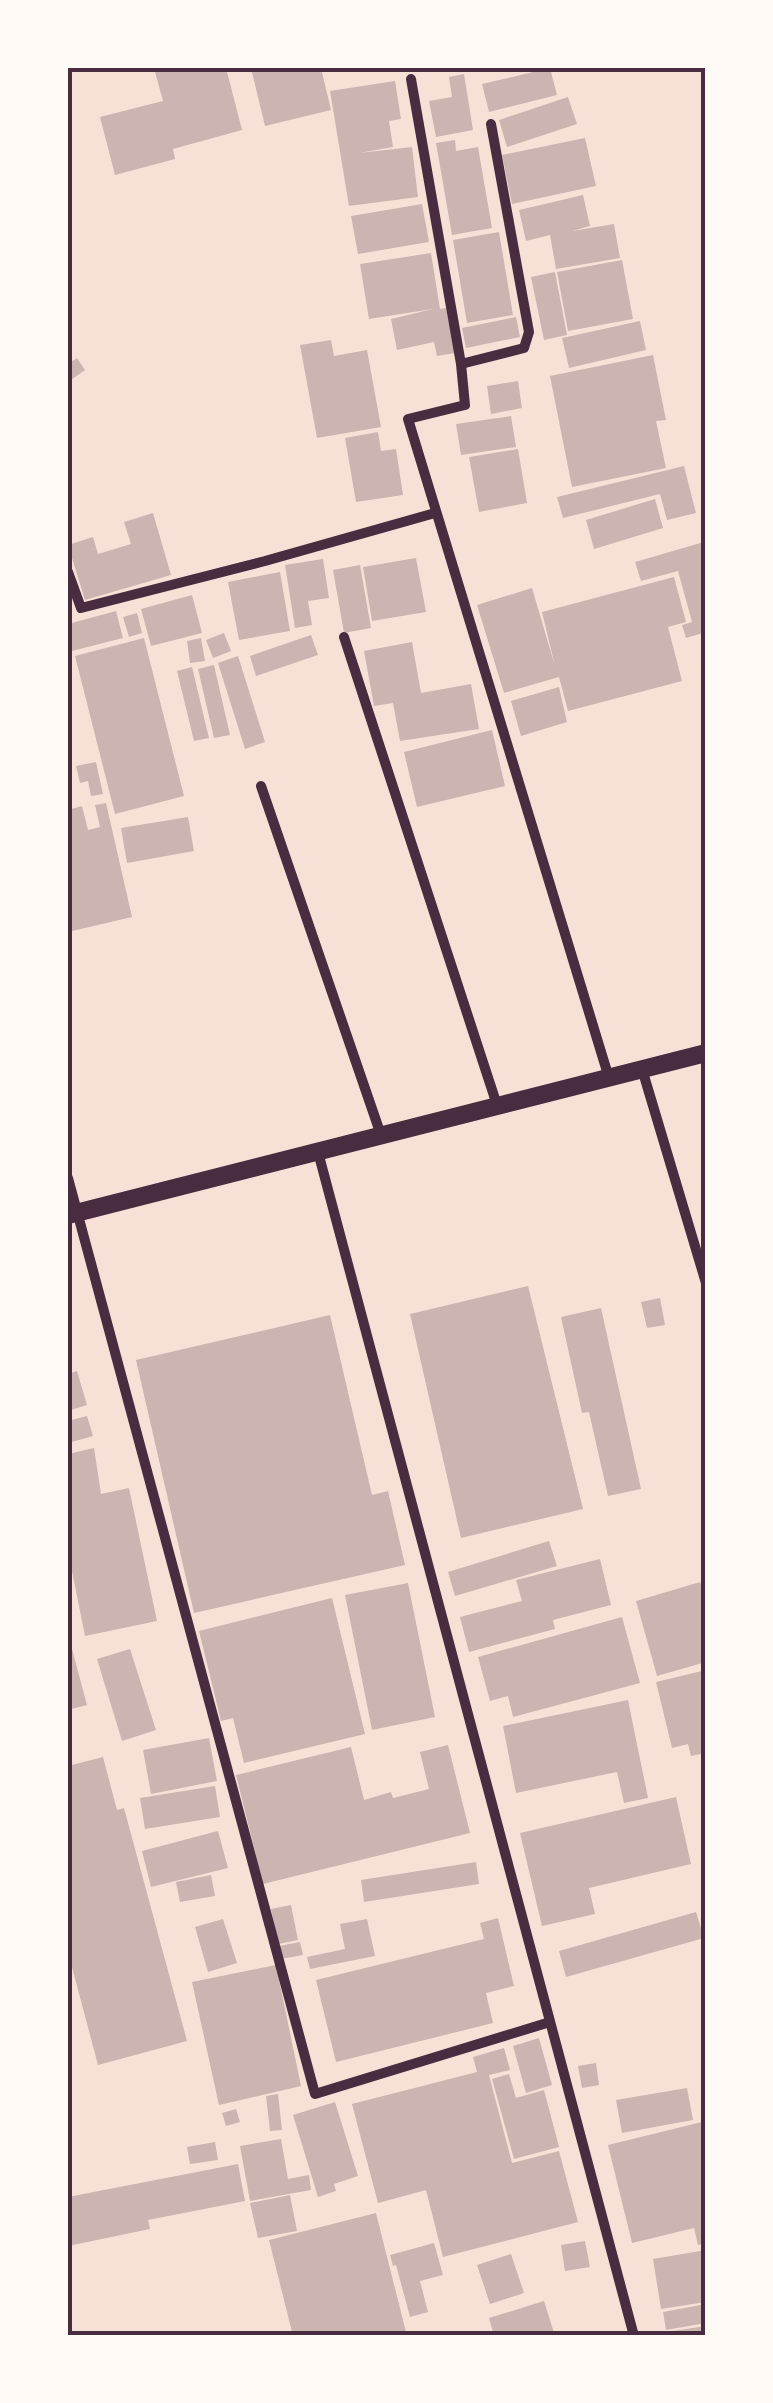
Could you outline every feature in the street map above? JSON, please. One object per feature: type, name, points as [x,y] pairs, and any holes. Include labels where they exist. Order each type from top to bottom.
[{"type":"main road","points":[[72,1214],[706,1053]]},
{"type":"street","points":[[411,79],[466,405],[408,419],[609,1078]]},
{"type":"street","points":[[461,364],[524,348],[529,332],[491,124]]},
{"type":"street","points":[[68,572],[82,608],[265,562],[435,513]]},
{"type":"street","points":[[344,637],[497,1105]]},
{"type":"street","points":[[261,786],[382,1135]]},
{"type":"street","points":[[642,1069],[706,1283]]},
{"type":"street","points":[[318,1152],[634,2336]]},
{"type":"street","points":[[68,1178],[72,1214],[315,2094],[550,2022]]},
{"type":"building","points":[[154,68],[226,68],[242,130],[173,149],[175,159],[115,175],[100,117],[163,101]]},
{"type":"building","points":[[251,68],[321,68],[331,110],[265,126]]},
{"type":"building","points":[[550,68],[557,95],[489,112],[482,84]]},
{"type":"building","points":[[464,74],[473,130],[436,137],[429,101],[452,97],[449,77]]},
{"type":"building","points":[[395,81],[401,119],[389,121],[393,147],[359,153],[412,147],[418,197],[349,206],[330,91]]},
{"type":"building","points":[[568,97],[577,124],[507,147],[499,120]]},
{"type":"building","points":[[585,138],[596,186],[512,204],[502,155]]},
{"type":"building","points":[[455,140],[456,151],[478,147],[492,228],[452,235],[436,143]]},
{"type":"building","points":[[583,195],[590,226],[572,231],[614,224],[620,258],[556,269],[550,235],[526,241],[519,210]]},
{"type":"building","points":[[422,204],[429,242],[358,254],[351,216]]},
{"type":"building","points":[[499,232],[513,315],[467,323],[453,240]]},
{"type":"building","points":[[431,253],[440,309],[446,308],[455,353],[437,356],[434,342],[397,350],[391,319],[433,309],[369,319],[360,264]]},
{"type":"building","points":[[622,260],[633,319],[568,331],[557,272]]},
{"type":"building","points":[[555,272],[567,335],[544,340],[531,277]]},
{"type":"building","points":[[516,317],[520,337],[466,348],[462,328]]},
{"type":"building","points":[[640,321],[646,350],[569,368],[562,338]]},
{"type":"building","points":[[331,340],[334,356],[367,350],[381,427],[317,438],[300,345]]},
{"type":"building","points":[[653,355],[666,420],[656,421],[666,468],[572,487],[550,376]]},
{"type":"building","points":[[68,356],[71,362],[77,358],[85,370],[68,382]]},
{"type":"building","points":[[518,381],[522,408],[491,414],[487,386]]},
{"type":"building","points":[[511,416],[516,447],[461,455],[456,424]]},
{"type":"building","points":[[378,432],[381,451],[396,449],[403,495],[356,502],[345,438]]},
{"type":"building","points":[[518,449],[527,503],[479,512],[469,457]]},
{"type":"building","points":[[684,466],[696,513],[667,520],[660,494],[563,518],[557,497]]},
{"type":"building","points":[[655,499],[663,528],[594,549],[586,520]]},
{"type":"building","points":[[153,513],[171,575],[85,600],[68,545],[93,537],[98,554],[131,544],[124,522]]},
{"type":"building","points":[[704,542],[706,632],[686,638],[682,625],[692,622],[678,571],[641,581],[635,562]]},
{"type":"building","points":[[416,558],[426,612],[372,621],[363,567]]},
{"type":"building","points":[[323,559],[329,598],[308,601],[312,625],[295,628],[285,565]]},
{"type":"building","points":[[360,565],[371,628],[344,633],[333,570]]},
{"type":"building","points":[[280,572],[290,631],[239,640],[228,582]]},
{"type":"building","points":[[674,577],[686,622],[668,627],[682,681],[568,711],[559,677],[504,693],[477,605],[532,588],[555,666],[542,612]]},
{"type":"building","points":[[192,595],[202,633],[151,646],[141,609]]},
{"type":"building","points":[[116,611],[123,638],[72,651],[68,624]]},
{"type":"building","points":[[137,613],[142,633],[129,637],[123,617]]},
{"type":"building","points":[[224,633],[231,651],[213,658],[206,640]]},
{"type":"building","points":[[311,635],[318,655],[256,676],[250,656]]},
{"type":"building","points":[[144,638],[184,796],[115,814],[75,656]]},
{"type":"building","points":[[201,638],[205,661],[190,663],[187,641]]},
{"type":"building","points":[[412,642],[421,693],[471,684],[479,729],[400,741],[393,703],[374,706],[364,651]]},
{"type":"building","points":[[238,656],[265,742],[245,749],[218,663]]},
{"type":"building","points":[[214,665],[230,735],[214,738],[198,669]]},
{"type":"building","points":[[192,667],[209,738],[194,741],[177,671]]},
{"type":"building","points":[[559,687],[567,722],[521,736],[511,701]]},
{"type":"building","points":[[492,730],[505,786],[417,807],[404,752]]},
{"type":"building","points":[[96,762],[103,794],[91,796],[88,781],[80,783],[76,766]]},
{"type":"building","points":[[106,803],[132,917],[68,932],[68,810],[82,806],[88,830],[100,827],[95,805]]},
{"type":"building","points":[[188,817],[194,851],[127,863],[121,828]]},
{"type":"building","points":[[528,1286],[583,1509],[461,1538],[410,1314]]},
{"type":"building","points":[[660,1298],[665,1325],[647,1328],[641,1302]]},
{"type":"building","points":[[601,1308],[641,1489],[608,1496],[589,1412],[582,1413],[561,1317]]},
{"type":"building","points":[[330,1315],[372,1495],[388,1491],[405,1565],[194,1613],[136,1360]]},
{"type":"building","points":[[77,1371],[87,1405],[68,1411],[68,1374]]},
{"type":"building","points":[[87,1416],[93,1436],[68,1443],[68,1421]]},
{"type":"building","points":[[94,1448],[101,1494],[129,1488],[157,1621],[85,1636],[68,1551],[68,1454]]},
{"type":"building","points":[[549,1541],[557,1566],[455,1596],[448,1572]]},
{"type":"building","points":[[600,1559],[611,1605],[553,1620],[555,1629],[469,1652],[460,1617],[522,1601],[516,1580]]},
{"type":"building","points":[[700,1582],[706,1601],[706,1662],[657,1676],[636,1601]]},
{"type":"building","points":[[408,1583],[435,1717],[372,1730],[345,1595]]},
{"type":"building","points":[[332,1598],[365,1734],[244,1763],[233,1718],[221,1721],[199,1631]]},
{"type":"building","points":[[622,1617],[640,1683],[513,1717],[508,1696],[490,1701],[478,1657]]},
{"type":"building","points":[[68,1634],[87,1705],[68,1710]]},
{"type":"building","points":[[130,1649],[156,1730],[122,1741],[97,1659]]},
{"type":"building","points":[[706,1670],[706,1753],[691,1756],[688,1744],[672,1748],[656,1682]]},
{"type":"building","points":[[628,1700],[648,1798],[624,1803],[617,1772],[516,1793],[503,1726]]},
{"type":"building","points":[[209,1738],[217,1781],[151,1794],[143,1750]]},
{"type":"building","points":[[448,1745],[470,1833],[263,1884],[236,1775],[351,1747],[364,1800],[391,1792],[393,1798],[429,1789],[420,1752]]},
{"type":"building","points":[[103,1757],[117,1810],[124,1808],[187,2041],[98,2065],[68,1952],[68,1766]]},
{"type":"building","points":[[215,1786],[220,1817],[145,1829],[140,1798]]},
{"type":"building","points":[[676,1797],[691,1864],[589,1888],[595,1914],[542,1926],[520,1833]]},
{"type":"building","points":[[218,1831],[228,1868],[151,1887],[142,1851]]},
{"type":"building","points":[[476,1862],[479,1884],[364,1902],[361,1880]]},
{"type":"building","points":[[211,1875],[215,1896],[180,1902],[176,1882]]},
{"type":"building","points":[[291,1905],[298,1940],[278,1944],[271,1909]]},
{"type":"building","points":[[696,1912],[704,1938],[566,1977],[559,1951]]},
{"type":"building","points":[[498,1918],[514,1986],[486,1993],[493,2023],[336,2062],[316,1980],[484,1939],[480,1923]]},
{"type":"building","points":[[223,1919],[237,1963],[208,1972],[195,1927]]},
{"type":"building","points":[[367,1919],[375,1956],[310,1969],[307,1957],[345,1949],[340,1924]]},
{"type":"building","points":[[300,1942],[303,1955],[281,1959],[279,1946]]},
{"type":"building","points":[[276,1965],[301,2086],[219,2105],[192,1982]]},
{"type":"building","points":[[539,2038],[552,2085],[526,2093],[513,2046]]},
{"type":"building","points":[[504,2048],[510,2070],[489,2075],[512,2163],[559,2151],[578,2222],[443,2257],[426,2190],[378,2203],[352,2104],[477,2072],[473,2057]]},
{"type":"building","points":[[596,2063],[599,2085],[582,2088],[578,2066]]},
{"type":"building","points":[[509,2074],[516,2098],[544,2090],[559,2147],[514,2159],[492,2079]]},
{"type":"building","points":[[687,2088],[693,2120],[622,2133],[616,2100]]},
{"type":"building","points":[[278,2094],[282,2130],[270,2131],[266,2096]]},
{"type":"building","points":[[335,2102],[358,2176],[334,2184],[336,2191],[318,2197],[293,2115]]},
{"type":"building","points":[[236,2109],[240,2122],[226,2126],[222,2113]]},
{"type":"building","points":[[706,2121],[706,2243],[698,2245],[694,2228],[632,2243],[608,2145]]},
{"type":"building","points":[[281,2139],[288,2179],[309,2175],[311,2190],[250,2201],[240,2146]]},
{"type":"building","points":[[215,2142],[218,2160],[190,2164],[187,2147]]},
{"type":"building","points":[[238,2164],[245,2201],[148,2220],[150,2229],[68,2246],[68,2197]]},
{"type":"building","points":[[290,2195],[297,2231],[258,2238],[250,2203]]},
{"type":"building","points":[[376,2213],[407,2336],[293,2336],[269,2240]]},
{"type":"building","points":[[585,2241],[590,2267],[565,2271],[561,2245]]},
{"type":"building","points":[[434,2243],[443,2275],[420,2281],[428,2312],[410,2317],[390,2255]]},
{"type":"building","points":[[706,2250],[706,2302],[661,2309],[653,2259]]},
{"type":"building","points":[[511,2254],[524,2293],[490,2304],[477,2265]]},
{"type":"building","points":[[544,2301],[555,2336],[494,2336],[489,2318]]},
{"type":"building","points":[[706,2304],[706,2323],[666,2330],[663,2312]]},
{"type":"building","points":[[706,2326],[706,2336],[666,2336],[666,2332]]}]
